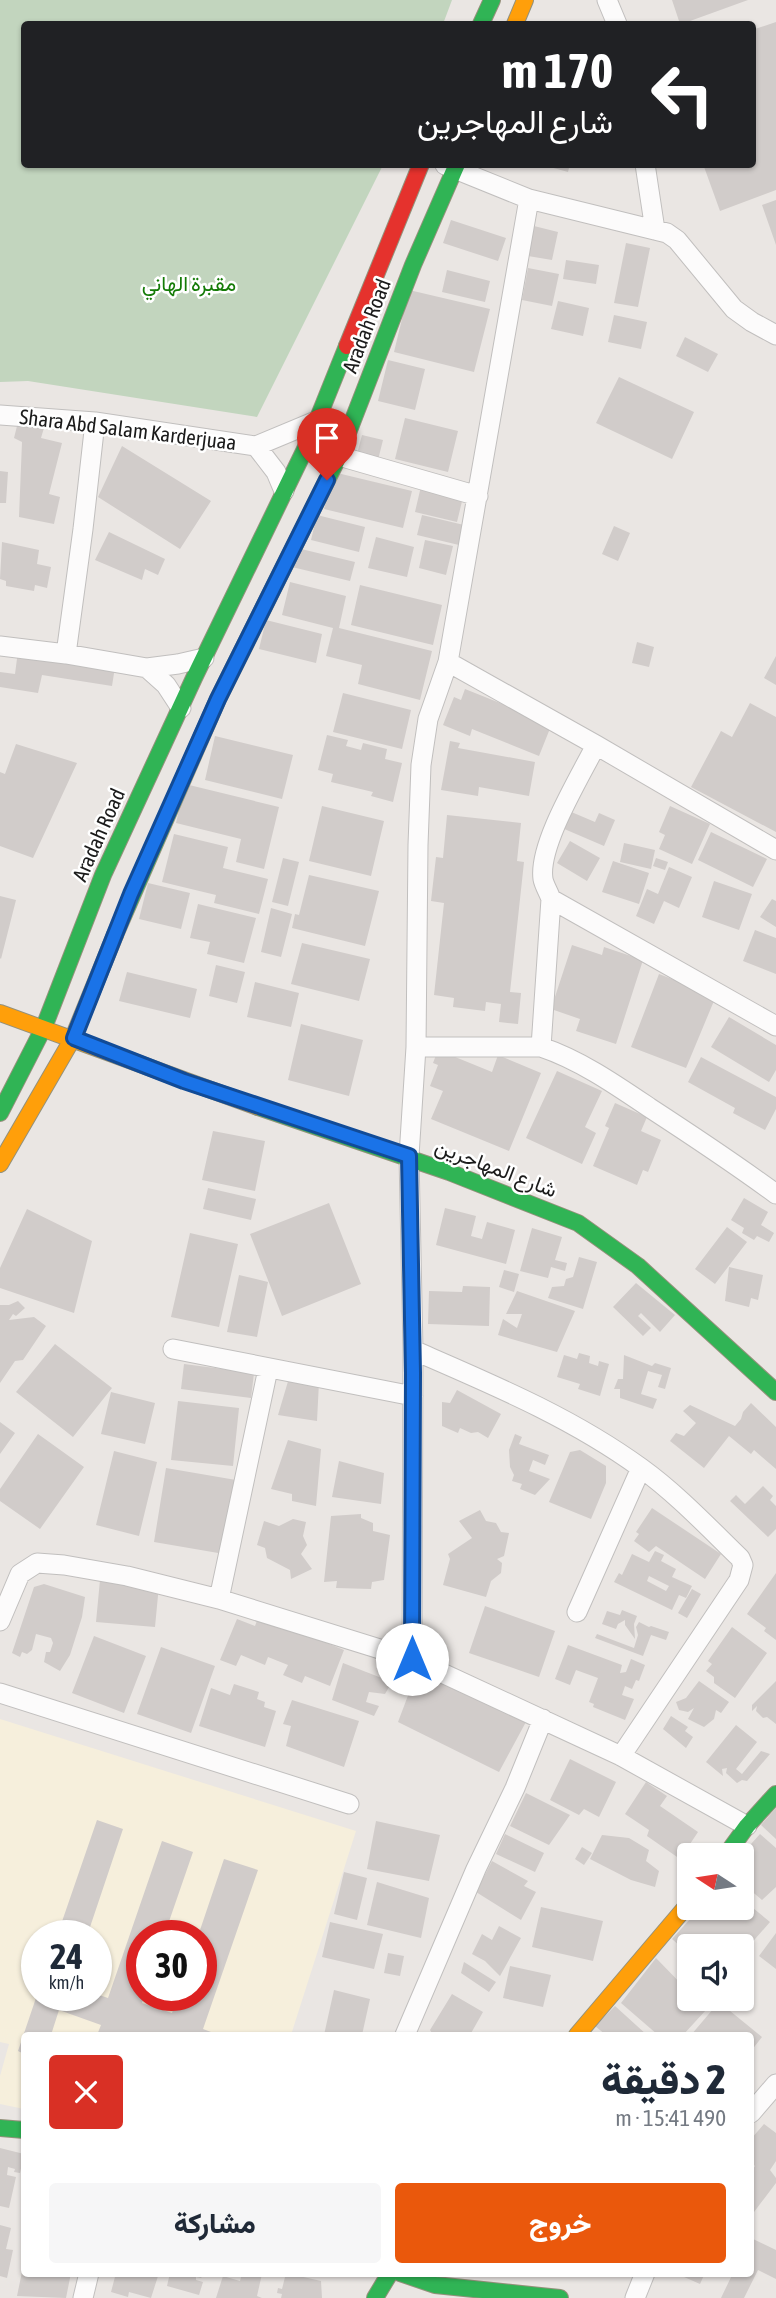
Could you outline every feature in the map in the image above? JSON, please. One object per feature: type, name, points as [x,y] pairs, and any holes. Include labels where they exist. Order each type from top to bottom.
[{"type":"main road","points":[[482,21],[492,0]]},
{"type":"main road","points":[[516,21],[526,0]]},
{"type":"main road","name":"Aradah Road","points":[[0,1114],[44,1027],[103,875],[316,421],[419,168]]},
{"type":"main road","name":"Aradah Road","points":[[0,1164],[74,1038],[131,894],[218,699],[339,456],[451,168]]},
{"type":"main road","name":"شارع المهاجرين","points":[[0,1013],[74,1038],[184,1081],[409,1156],[585,1227],[642,1269],[776,1392]]},
{"type":"main road","points":[[735,1843],[776,1794]]},
{"type":"main road","points":[[580,2032],[677,1917]]},
{"type":"main road","points":[[0,2129],[21,2130]]},
{"type":"main road","points":[[375,2298],[388,2277]]},
{"type":"main road","points":[[412,2277],[435,2285],[494,2295],[560,2298]]},
{"type":"street","points":[[607,0],[616,21]]},
{"type":"street","points":[[457,168],[529,199],[667,233],[677,240],[734,309],[776,335]]},
{"type":"street","points":[[646,168],[655,230]]},
{"type":"street","points":[[412,1659],[413,1350],[409,1156],[416,1047],[421,765],[428,719],[448,662],[529,199]]},
{"type":"street","name":"Shara Abd Salam Karderjuaa","points":[[0,415],[95,422],[256,446],[316,421]]},
{"type":"street","points":[[66,654],[95,422]]},
{"type":"street","name":"Shara Abd Salam Karderjuaa","points":[[256,446],[276,472],[284,491]]},
{"type":"street","points":[[339,456],[478,496]]},
{"type":"street","points":[[0,646],[147,668],[204,658]]},
{"type":"street","points":[[448,662],[776,850]]},
{"type":"street","points":[[147,668],[166,685],[181,708]]},
{"type":"street","points":[[541,1047],[551,899],[543,878],[548,843],[596,745]]},
{"type":"street","points":[[551,899],[776,1026]]},
{"type":"street","points":[[416,1047],[541,1047],[558,1052],[633,1097],[776,1194]]},
{"type":"street","points":[[173,1349],[413,1396]]},
{"type":"street","points":[[413,1350],[540,1407],[641,1468],[690,1509],[740,1558],[743,1564],[739,1580],[621,1756]]},
{"type":"street","points":[[219,1599],[268,1369]]},
{"type":"street","points":[[577,1612],[641,1468]]},
{"type":"street","points":[[0,1621],[20,1574],[37,1563],[64,1564],[127,1576],[219,1599],[412,1659],[621,1756],[747,1826]]},
{"type":"street","points":[[0,1693],[349,1804]]},
{"type":"street","points":[[406,2032],[543,1720]]},
{"type":"street","points":[[754,2110],[776,2084]]},
{"type":"street","points":[[83,2298],[88,2277]]},
{"type":"street","points":[[635,2298],[643,2277]]},
{"type":"shaded area","points":[[0,1719],[356,1831],[292,2032],[21,2032],[21,2108],[0,2104],[0,2076],[9,2044],[0,2042]]},
{"type":"green space","name":"مقبرة الهاني","points":[[0,0],[452,0],[444,21],[21,21],[21,168],[382,168],[257,417],[28,381],[0,382]]},
{"type":"building","points":[[672,0],[748,0],[690,21],[679,21]]},
{"type":"building","points":[[776,22],[776,190],[720,211],[704,168],[756,168],[756,29]]},
{"type":"building","points":[[554,168],[569,168],[568,172]]},
{"type":"building","points":[[776,200],[776,245],[762,205]]},
{"type":"building","points":[[451,220],[506,238],[498,261],[443,243]]},
{"type":"building","points":[[534,226],[558,232],[552,260],[528,256]]},
{"type":"building","points":[[626,243],[650,248],[638,307],[614,303]]},
{"type":"building","points":[[566,260],[599,265],[596,284],[563,279]]},
{"type":"building","points":[[528,268],[559,274],[552,306],[522,300]]},
{"type":"building","points":[[447,270],[490,281],[485,302],[442,292]]},
{"type":"building","points":[[409,290],[490,309],[474,372],[394,352]]},
{"type":"building","points":[[558,301],[589,308],[583,336],[551,329]]},
{"type":"building","points":[[614,315],[647,322],[641,349],[608,342]]},
{"type":"building","points":[[685,337],[718,354],[708,372],[676,356]]},
{"type":"building","points":[[388,360],[425,369],[415,410],[378,401]]},
{"type":"building","points":[[619,377],[694,412],[672,459],[596,423]]},
{"type":"building","points":[[19,418],[46,421],[41,438],[62,443],[49,494],[60,497],[54,524],[19,517],[22,442],[14,438]]},
{"type":"building","points":[[405,418],[458,431],[448,472],[395,459]]},
{"type":"building","points":[[362,435],[383,440],[378,460],[357,454]]},
{"type":"building","points":[[122,446],[211,501],[180,549],[98,497]]},
{"type":"building","points":[[0,471],[8,472],[6,503],[0,503]]},
{"type":"building","points":[[333,472],[412,491],[403,528],[324,509]]},
{"type":"building","points":[[422,482],[464,493],[457,522],[415,512]]},
{"type":"building","points":[[317,515],[365,527],[359,552],[311,540]]},
{"type":"building","points":[[422,515],[464,525],[459,545],[417,535]]},
{"type":"building","points":[[614,526],[630,533],[618,561],[602,554]]},
{"type":"building","points":[[109,532],[165,559],[158,575],[145,569],[142,580],[95,560]]},
{"type":"building","points":[[376,537],[414,547],[407,577],[368,568]]},
{"type":"building","points":[[425,540],[453,546],[446,575],[419,568]]},
{"type":"building","points":[[2,542],[39,550],[37,564],[51,567],[47,588],[35,585],[34,591],[6,586],[6,581],[0,579]]},
{"type":"building","points":[[297,548],[355,562],[350,581],[292,567]]},
{"type":"building","points":[[290,582],[346,596],[339,628],[432,651],[420,700],[358,684],[362,665],[326,656],[333,628],[282,615]]},
{"type":"building","points":[[360,585],[442,605],[433,645],[351,625]]},
{"type":"building","points":[[266,620],[322,634],[316,663],[259,649]]},
{"type":"building","points":[[637,642],[654,647],[649,667],[632,663]]},
{"type":"building","points":[[18,651],[115,667],[112,686],[42,675],[38,693],[0,687],[0,672],[15,674]]},
{"type":"building","points":[[776,656],[776,685],[764,678]]},
{"type":"building","points":[[465,689],[553,721],[539,756],[472,729],[470,736],[443,725],[454,697],[461,700]]},
{"type":"building","points":[[343,693],[411,710],[402,749],[333,732]]},
{"type":"building","points":[[750,703],[776,717],[776,832],[691,787],[721,731],[732,737]]},
{"type":"building","points":[[327,735],[348,740],[346,746],[361,750],[363,743],[387,749],[385,759],[402,763],[393,802],[371,796],[373,792],[331,782],[333,774],[318,770]]},
{"type":"building","points":[[215,736],[293,755],[282,799],[205,780]]},
{"type":"building","points":[[450,741],[460,743],[458,748],[535,762],[529,796],[479,787],[478,796],[441,790]]},
{"type":"building","points":[[16,744],[77,763],[33,858],[0,846],[0,772],[5,774]]},
{"type":"building","points":[[185,784],[279,807],[264,869],[236,862],[241,839],[176,823]]},
{"type":"building","points":[[322,806],[384,821],[371,876],[309,861]]},
{"type":"building","points":[[670,806],[710,824],[692,864],[659,849],[665,835],[659,832]]},
{"type":"building","points":[[569,811],[595,822],[599,813],[615,820],[604,846],[562,828]]},
{"type":"building","points":[[447,815],[521,823],[517,861],[524,862],[510,992],[521,993],[518,1024],[499,1022],[501,1004],[486,1002],[485,1011],[453,1007],[454,998],[434,995],[444,903],[431,901],[436,857],[443,858]]},
{"type":"building","points":[[711,832],[767,859],[753,887],[698,860]]},
{"type":"building","points":[[174,834],[228,847],[223,868],[268,879],[259,914],[214,903],[216,895],[162,882]]},
{"type":"building","points":[[570,841],[600,858],[587,881],[557,863]]},
{"type":"building","points":[[624,843],[655,850],[651,869],[620,862]]},
{"type":"building","points":[[283,858],[299,862],[288,906],[272,902]]},
{"type":"building","points":[[656,858],[668,862],[665,870],[653,866]]},
{"type":"building","points":[[613,861],[649,873],[639,904],[602,892]]},
{"type":"building","points":[[669,867],[692,877],[679,908],[664,901],[654,924],[636,916],[647,889],[658,894]]},
{"type":"building","points":[[309,875],[379,891],[365,946],[292,928],[295,914],[299,915]]},
{"type":"building","points":[[714,881],[752,894],[739,930],[702,917]]},
{"type":"building","points":[[148,883],[190,893],[181,929],[139,919]]},
{"type":"building","points":[[0,896],[16,900],[1,959],[0,958]]},
{"type":"building","points":[[772,899],[776,901],[776,927],[760,917]]},
{"type":"building","points":[[198,904],[256,918],[244,963],[207,954],[210,942],[190,938]]},
{"type":"building","points":[[271,908],[292,914],[281,957],[261,952]]},
{"type":"building","points":[[755,930],[776,938],[776,974],[743,961]]},
{"type":"building","points":[[302,943],[370,959],[359,1001],[291,984]]},
{"type":"building","points":[[572,945],[602,955],[604,947],[643,960],[616,1044],[576,1031],[580,1019],[551,1009]]},
{"type":"building","points":[[216,965],[245,972],[237,1003],[209,996]]},
{"type":"building","points":[[127,972],[197,989],[190,1018],[119,1001]]},
{"type":"building","points":[[659,974],[716,996],[686,1068],[631,1047]]},
{"type":"building","points":[[255,982],[299,993],[291,1027],[247,1017]]},
{"type":"building","points":[[729,1017],[776,1045],[776,1070],[769,1082],[711,1047]]},
{"type":"building","points":[[301,1024],[363,1040],[349,1096],[288,1080]]},
{"type":"building","points":[[438,1050],[492,1072],[498,1055],[541,1073],[509,1151],[431,1119],[443,1091],[430,1086],[438,1065],[433,1063]]},
{"type":"building","points":[[701,1057],[776,1097],[776,1109],[765,1130],[733,1113],[735,1108],[688,1082]]},
{"type":"building","points":[[557,1071],[602,1091],[585,1127],[596,1133],[582,1164],[526,1138]]},
{"type":"building","points":[[615,1103],[647,1117],[641,1131],[661,1140],[648,1172],[643,1170],[637,1185],[593,1166],[609,1128],[605,1126]]},
{"type":"building","points":[[213,1131],[265,1141],[255,1191],[202,1180]]},
{"type":"building","points":[[208,1188],[256,1199],[251,1220],[203,1209]]},
{"type":"building","points":[[744,1198],[768,1212],[761,1225],[774,1233],[769,1242],[757,1236],[754,1240],[742,1233],[744,1228],[731,1220]]},
{"type":"building","points":[[329,1203],[361,1284],[282,1316],[250,1234]]},
{"type":"building","points":[[445,1208],[476,1216],[471,1236],[482,1239],[487,1222],[515,1230],[506,1264],[436,1245]]},
{"type":"building","points":[[27,1209],[92,1241],[74,1313],[0,1288],[0,1268]]},
{"type":"building","points":[[727,1227],[747,1242],[715,1284],[695,1269]]},
{"type":"building","points":[[532,1228],[562,1237],[555,1260],[567,1263],[565,1271],[551,1267],[548,1278],[520,1271]]},
{"type":"building","points":[[190,1233],[238,1244],[219,1327],[171,1317]]},
{"type":"building","points":[[579,1257],[597,1262],[583,1309],[548,1298],[552,1287],[564,1286],[566,1279],[573,1277]]},
{"type":"building","points":[[729,1267],[763,1275],[758,1300],[751,1298],[749,1307],[725,1301]]},
{"type":"building","points":[[504,1270],[519,1274],[514,1292],[499,1287]]},
{"type":"building","points":[[239,1275],[268,1282],[257,1337],[227,1332]]},
{"type":"building","points":[[636,1283],[675,1315],[660,1332],[641,1313],[638,1316],[651,1328],[643,1336],[613,1307]]},
{"type":"building","points":[[463,1286],[490,1287],[489,1326],[428,1324],[429,1291],[462,1292]]},
{"type":"building","points":[[517,1291],[575,1311],[557,1352],[498,1335],[503,1319],[517,1328],[522,1314],[506,1314]]},
{"type":"building","points":[[18,1301],[25,1308],[16,1316],[13,1314],[9,1320],[34,1317],[46,1326],[23,1360],[15,1361],[0,1383],[0,1305]]},
{"type":"building","points":[[55,1344],[112,1388],[73,1437],[16,1392]]},
{"type":"building","points":[[579,1353],[590,1356],[589,1363],[598,1366],[599,1361],[609,1364],[600,1396],[578,1389],[580,1384],[557,1377],[564,1355],[577,1359]]},
{"type":"building","points":[[624,1355],[652,1366],[655,1363],[671,1368],[665,1389],[658,1387],[662,1375],[648,1371],[641,1394],[657,1399],[653,1409],[620,1398],[620,1389],[614,1389],[618,1379],[623,1379]]},
{"type":"building","points":[[184,1364],[254,1373],[251,1398],[181,1389]]},
{"type":"building","points":[[289,1378],[319,1382],[317,1421],[278,1415]]},
{"type":"building","points":[[457,1390],[501,1414],[488,1438],[478,1432],[471,1433],[460,1428],[458,1433],[442,1426],[442,1402],[450,1403]]},
{"type":"building","points":[[111,1392],[155,1403],[145,1444],[101,1434]]},
{"type":"building","points":[[178,1401],[239,1408],[233,1466],[171,1460]]},
{"type":"building","points":[[751,1403],[776,1427],[776,1469],[754,1450],[751,1454],[729,1436],[704,1468],[670,1441],[676,1433],[684,1436],[696,1423],[683,1411],[690,1405],[735,1426]]},
{"type":"building","points":[[0,1422],[15,1433],[0,1454]]},
{"type":"building","points":[[38,1434],[84,1467],[40,1529],[0,1501],[0,1489]]},
{"type":"building","points":[[515,1434],[522,1437],[519,1444],[549,1455],[545,1465],[533,1460],[529,1471],[550,1479],[535,1495],[520,1489],[522,1484],[512,1481],[514,1475],[510,1467],[509,1450]]},
{"type":"building","points":[[288,1440],[321,1449],[316,1506],[292,1501],[292,1494],[271,1489]]},
{"type":"building","points":[[580,1450],[606,1466],[606,1483],[591,1519],[549,1502],[570,1452]]},
{"type":"building","points":[[114,1451],[157,1462],[139,1536],[96,1525]]},
{"type":"building","points":[[339,1461],[384,1473],[381,1504],[332,1497]]},
{"type":"building","points":[[166,1468],[236,1480],[224,1554],[154,1542]]},
{"type":"building","points":[[763,1486],[773,1496],[770,1500],[776,1506],[776,1529],[768,1537],[730,1501],[736,1495],[745,1504]]},
{"type":"building","points":[[652,1508],[721,1554],[705,1579],[656,1546],[649,1552],[634,1541],[639,1534],[636,1532]]},
{"type":"building","points":[[480,1510],[486,1521],[496,1523],[501,1532],[509,1533],[504,1556],[497,1559],[502,1563],[501,1573],[491,1581],[486,1597],[443,1585],[450,1559],[448,1554],[472,1538],[459,1521]]},
{"type":"building","points":[[361,1514],[361,1518],[373,1523],[373,1531],[390,1535],[384,1580],[372,1582],[371,1589],[336,1588],[337,1581],[324,1582],[331,1516]]},
{"type":"building","points":[[293,1519],[306,1522],[303,1536],[307,1545],[301,1554],[312,1569],[291,1579],[290,1570],[267,1558],[265,1548],[257,1545],[264,1521],[279,1526]]},
{"type":"building","points":[[655,1551],[664,1555],[661,1561],[676,1569],[672,1577],[692,1586],[686,1598],[679,1595],[672,1610],[614,1582],[619,1573],[622,1575],[632,1554],[649,1562]],"holes":[[[649,1576],[669,1586],[666,1591],[647,1581]]]},
{"type":"building","points":[[776,1573],[776,1640],[764,1631],[766,1628],[747,1614]]},
{"type":"building","points":[[100,1580],[159,1585],[155,1627],[96,1622]]},
{"type":"building","points":[[44,1584],[85,1597],[82,1617],[70,1655],[60,1671],[44,1662],[46,1652],[50,1652],[53,1643],[51,1638],[36,1634],[32,1650],[27,1654],[22,1652],[20,1657],[12,1653],[34,1587]]},
{"type":"building","points":[[692,1589],[701,1594],[687,1618],[678,1613]]},
{"type":"building","points":[[485,1606],[555,1631],[539,1677],[469,1653]]},
{"type":"building","points":[[622,1610],[637,1616],[634,1624],[635,1639],[625,1625],[625,1620],[618,1624],[616,1629],[602,1624],[607,1611],[620,1615]]},
{"type":"building","points":[[259,1615],[344,1650],[330,1686],[305,1676],[302,1683],[283,1675],[288,1665],[268,1657],[265,1665],[241,1655],[236,1666],[220,1660],[237,1619],[255,1626]]},
{"type":"building","points":[[639,1622],[669,1632],[666,1640],[651,1635],[643,1656],[595,1638],[597,1634],[634,1648]]},
{"type":"building","points":[[732,1627],[767,1653],[735,1698],[714,1683],[714,1677],[706,1671],[712,1664],[708,1661]]},
{"type":"building","points":[[94,1636],[146,1656],[124,1713],[72,1693]]},
{"type":"building","points":[[568,1645],[622,1665],[620,1673],[626,1672],[631,1659],[645,1665],[639,1681],[636,1680],[632,1689],[625,1686],[622,1695],[634,1699],[625,1720],[593,1707],[594,1704],[589,1702],[598,1678],[576,1670],[570,1685],[555,1679]]},
{"type":"building","points":[[161,1647],[215,1666],[191,1733],[137,1714]]},
{"type":"building","points":[[343,1663],[392,1682],[385,1694],[369,1692],[366,1702],[379,1706],[374,1716],[332,1700]]},
{"type":"building","points":[[418,1669],[527,1720],[499,1772],[398,1722]]},
{"type":"building","points":[[699,1681],[729,1702],[721,1713],[716,1710],[714,1719],[704,1727],[688,1719],[694,1708],[688,1712],[679,1710],[676,1702],[686,1698]]},
{"type":"building","points":[[776,1681],[776,1724],[767,1717],[763,1718],[756,1711],[757,1706],[752,1711],[752,1705]]},
{"type":"building","points":[[234,1684],[259,1692],[257,1699],[265,1702],[264,1707],[276,1711],[265,1747],[199,1726],[211,1688],[230,1695]]},
{"type":"building","points":[[292,1700],[359,1721],[344,1767],[286,1746],[291,1726],[283,1724]]},
{"type":"building","points":[[671,1716],[688,1727],[685,1731],[693,1737],[686,1748],[663,1729]]},
{"type":"building","points":[[736,1725],[757,1742],[736,1769],[742,1774],[761,1751],[770,1754],[747,1781],[737,1783],[726,1773],[727,1768],[722,1769],[723,1776],[706,1762]]},
{"type":"building","points":[[570,1759],[616,1782],[599,1817],[584,1809],[579,1815],[550,1800]]},
{"type":"building","points":[[646,1782],[667,1796],[660,1806],[698,1832],[691,1843],[677,1843],[677,1857],[647,1836],[649,1830],[625,1814]]},
{"type":"building","points":[[526,1793],[570,1815],[549,1845],[510,1826]]},
{"type":"building","points":[[776,1808],[776,1839],[761,1825]]},
{"type":"building","points":[[97,1820],[123,1829],[92,1920],[63,1920]]},
{"type":"building","points":[[376,1821],[440,1835],[429,1881],[367,1869]]},
{"type":"building","points":[[505,1834],[544,1853],[535,1872],[496,1854]]},
{"type":"building","points":[[760,1834],[776,1848],[776,1887],[762,1900],[754,1893],[752,1843]]},
{"type":"building","points":[[602,1835],[629,1838],[649,1850],[646,1861],[659,1871],[655,1887],[631,1880],[590,1859]]},
{"type":"building","points":[[162,1841],[193,1852],[170,1920],[135,1920]]},
{"type":"building","points":[[582,1847],[592,1853],[584,1865],[575,1859]]},
{"type":"building","points":[[224,1859],[258,1870],[217,1989],[217,1920],[203,1920]]},
{"type":"building","points":[[492,1861],[528,1881],[524,1886],[536,1892],[521,1920],[476,1892]]},
{"type":"building","points":[[344,1872],[367,1878],[357,1920],[334,1914]]},
{"type":"building","points":[[377,1882],[429,1898],[421,1938],[367,1925]]},
{"type":"building","points":[[541,1907],[603,1921],[593,1961],[532,1947]]},
{"type":"building","points":[[754,1909],[770,1922],[754,1940],[754,1934],[677,1934],[677,1943],[672,1939],[689,1920],[754,1920]]},
{"type":"building","points":[[330,1922],[383,1934],[374,1969],[322,1957]]},
{"type":"building","points":[[499,1926],[521,1938],[500,1976],[485,1961],[472,1954],[482,1934],[492,1940]]},
{"type":"building","points":[[776,1933],[776,1969],[759,1956]]},
{"type":"building","points":[[126,1946],[126,2011],[209,2011],[203,2029],[211,2032],[98,2032],[101,2025],[62,2011],[112,2011],[112,1986]]},
{"type":"building","points":[[388,1953],[404,1956],[400,1976],[384,1973]]},
{"type":"building","points":[[656,1958],[677,1980],[677,2011],[705,2011],[686,2032],[655,2032],[621,2003]]},
{"type":"building","points":[[464,1962],[496,1982],[489,1992],[461,1973]]},
{"type":"building","points":[[510,1966],[551,1975],[543,2007],[503,1998]]},
{"type":"building","points":[[334,1990],[370,1999],[363,2032],[325,2032]]},
{"type":"building","points":[[452,1994],[483,2012],[472,2032],[430,2030]]},
{"type":"building","points":[[615,2006],[644,2032],[602,2032],[595,2026]]},
{"type":"building","points":[[32,2011],[59,2011],[52,2032],[24,2032]]},
{"type":"building","points":[[711,2011],[730,2011],[762,2037],[754,2047],[754,2032],[694,2032]]},
{"type":"building","points":[[764,2124],[776,2133],[776,2161],[770,2170],[776,2183],[754,2212],[755,2166],[754,2136]]},
{"type":"building","points":[[0,2148],[21,2153],[21,2168],[20,2173],[8,2167],[7,2175],[16,2177],[9,2208],[0,2206]]},
{"type":"building","points":[[0,2225],[11,2228],[6,2249],[13,2250],[7,2278],[0,2276]]},
{"type":"building","points":[[754,2239],[776,2250],[776,2279],[758,2270],[744,2298],[721,2298],[731,2277],[754,2277]]},
{"type":"building","points":[[21,2277],[70,2277],[66,2298],[17,2296]]},
{"type":"building","points":[[115,2277],[158,2277],[151,2298],[129,2292],[128,2297],[111,2292]]},
{"type":"building","points":[[169,2277],[196,2277],[196,2280],[203,2282],[199,2295],[167,2286]]},
{"type":"building","points":[[223,2277],[240,2281],[241,2277],[261,2277],[257,2296],[262,2298],[216,2298]]},
{"type":"building","points":[[285,2277],[304,2277],[321,2281],[322,2298],[281,2298],[282,2294],[277,2293],[278,2288],[282,2289]]},
{"type":"building","points":[[684,2277],[703,2277],[700,2284]]},
{"type":"traffic: fast","points":[[482,21],[492,0]]},
{"type":"traffic: fast","points":[[115,935],[218,699],[339,456],[413,265],[455,168]]},
{"type":"traffic: fast","points":[[0,1113],[44,1027],[103,875],[194,678],[308,443],[347,346]]},
{"type":"traffic: fast","points":[[258,1107],[449,1172],[578,1223],[638,1266],[776,1392]]},
{"type":"traffic: fast","points":[[735,1843],[776,1794]]},
{"type":"traffic: fast","points":[[0,2128],[21,2130]]},
{"type":"traffic: fast","points":[[375,2298],[388,2277]]},
{"type":"traffic: fast","points":[[412,2277],[435,2285],[560,2298]]},
{"type":"traffic: slow","points":[[516,21],[525,0]]},
{"type":"traffic: slow","points":[[0,1164],[73,1038],[115,935]]},
{"type":"traffic: slow","points":[[0,1013],[258,1107]]},
{"type":"traffic: slow","points":[[580,2032],[677,1917]]},
{"type":"traffic: jam","points":[[347,346],[419,168]]},
{"type":"route","points":[[327,480],[218,699],[131,894],[74,1038],[184,1081],[409,1156],[413,1373],[412,1659]]}]
